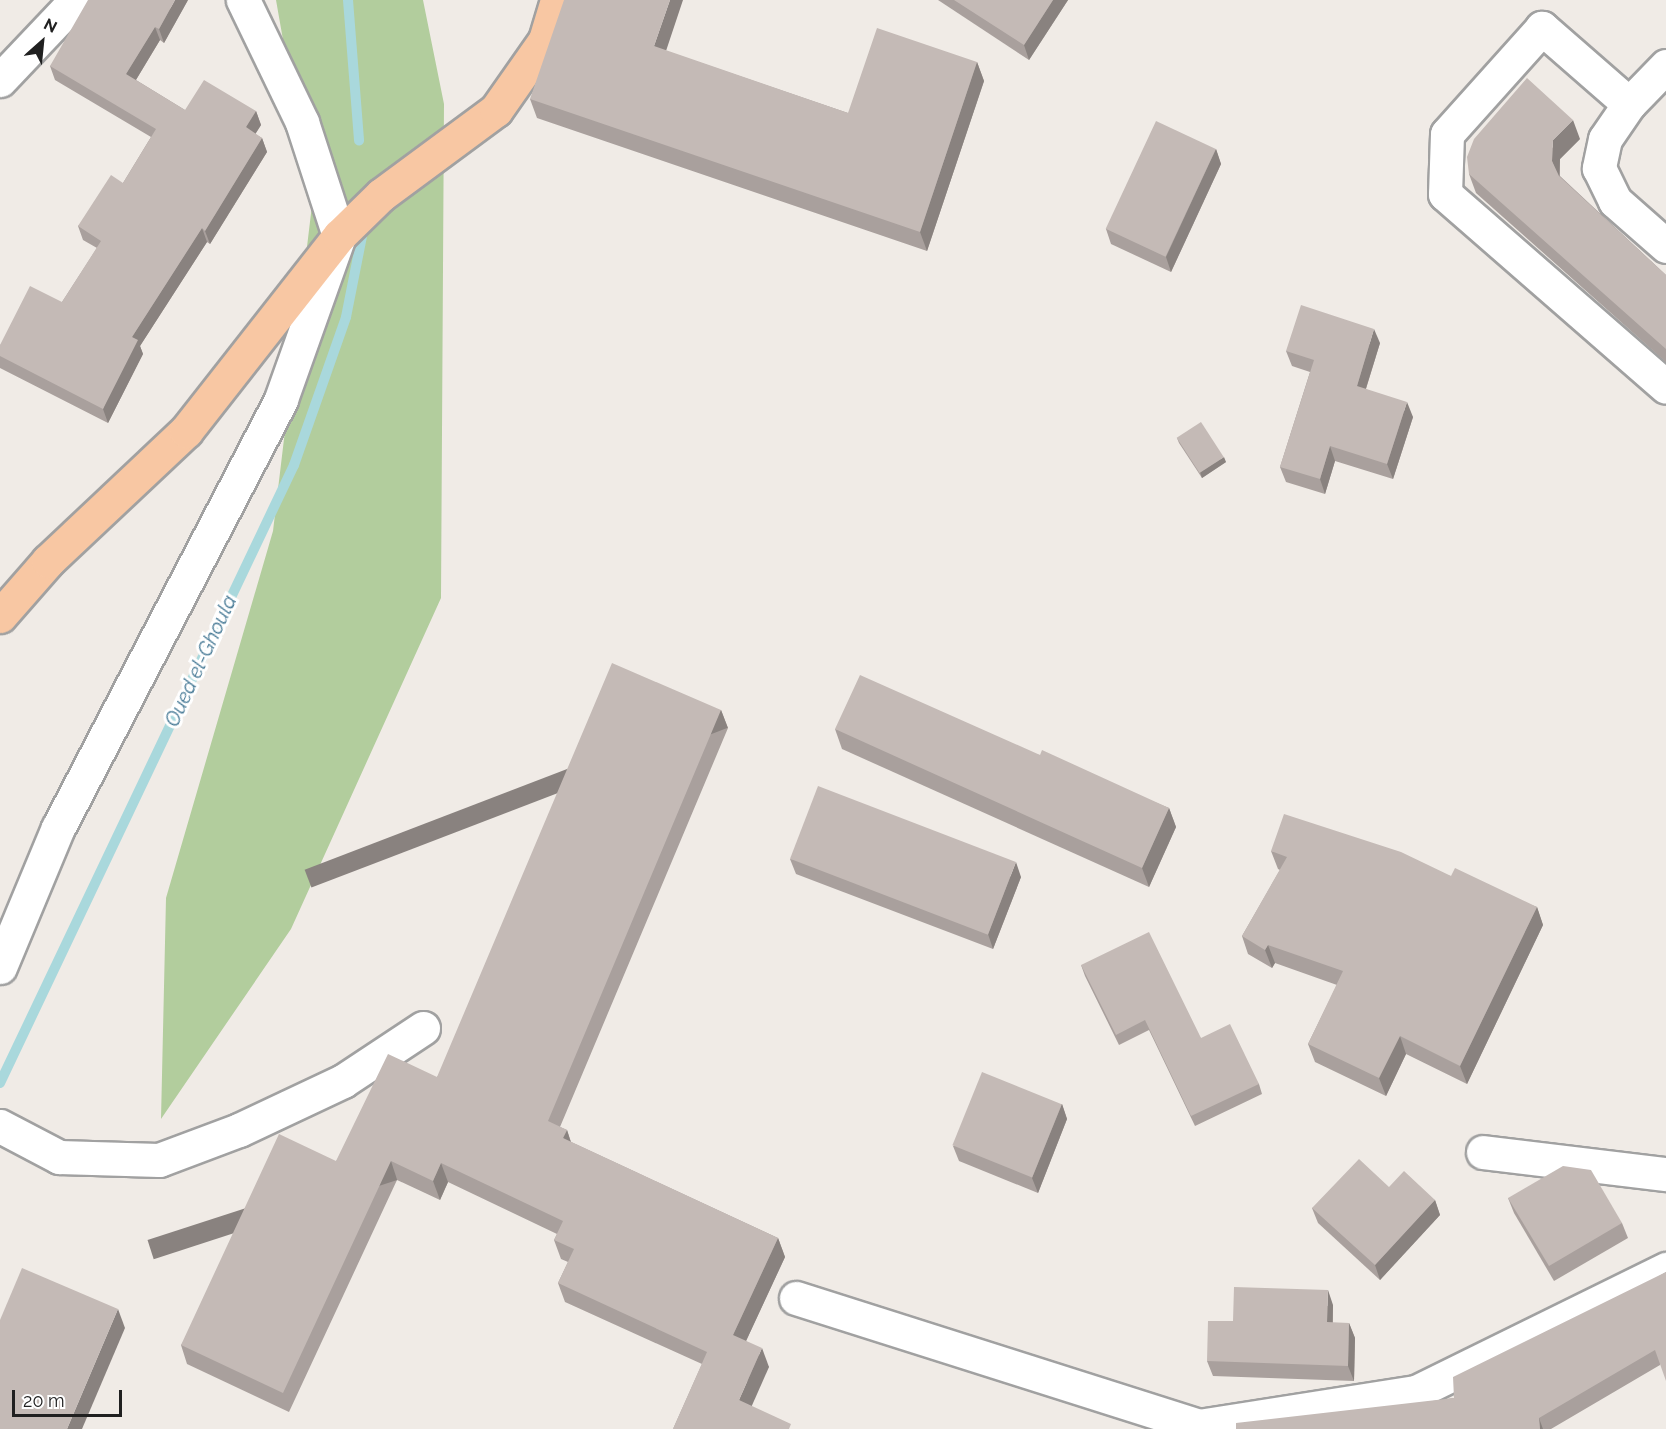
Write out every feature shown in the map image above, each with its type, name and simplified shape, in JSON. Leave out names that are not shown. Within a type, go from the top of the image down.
[{"type":"main road","points":[[0,616],[48,561],[186,431],[339,236],[381,195],[496,110],[545,40],[557,0]]},
{"type":"street","points":[[0,80],[76,0]]},
{"type":"street","points":[[0,967],[58,828],[281,399],[339,236],[303,122],[243,0]]},
{"type":"street","points":[[1629,104],[1542,28],[1447,134],[1445,194],[1666,387]]},
{"type":"street","points":[[1666,66],[1629,104],[1605,139],[1599,168],[1616,201],[1666,246]]},
{"type":"street","points":[[0,1126],[59,1157],[159,1160],[239,1130],[343,1081],[423,1028]]},
{"type":"street","points":[[1483,1152],[1666,1173]]},
{"type":"street","points":[[796,1298],[1198,1427],[1416,1392],[1666,1269]]},
{"type":"green space","points":[[276,0],[423,0],[444,104],[441,598],[291,929],[161,1119],[166,898],[273,531],[312,205]]},
{"type":"building","points":[[88,0],[175,0],[159,29],[155,27],[126,74],[185,110],[204,80],[256,111],[246,127],[262,138],[205,231],[202,228],[132,337],[138,340],[103,409],[0,356],[0,345],[30,286],[62,302],[101,241],[78,226],[111,175],[123,183],[156,129],[50,66]]},
{"type":"building","points":[[564,0],[670,0],[654,46],[848,113],[877,28],[977,62],[920,232],[530,99]]},
{"type":"building","points":[[954,0],[1053,0],[1024,45]]},
{"type":"building","points":[[1527,78],[1573,120],[1553,140],[1552,161],[1559,176],[1666,275],[1666,349],[1469,174],[1467,157],[1474,139]]},
{"type":"building","points":[[1156,121],[1216,149],[1166,257],[1106,229]]},
{"type":"building","points":[[1301,305],[1374,329],[1357,386],[1407,402],[1387,464],[1330,446],[1320,479],[1280,467],[1314,360],[1286,351]]},
{"type":"building","points":[[1201,422],[1224,457],[1200,473],[1177,438]]},
{"type":"building","points":[[612,663],[721,710],[548,1121],[567,1130],[563,1138],[778,1238],[733,1335],[762,1348],[739,1400],[791,1424],[789,1429],[673,1429],[707,1352],[558,1283],[574,1249],[554,1240],[563,1221],[441,1163],[433,1181],[391,1161],[283,1393],[181,1345],[279,1134],[336,1161],[388,1054],[437,1077]]},
{"type":"building","points":[[860,675],[1040,755],[1042,750],[1169,808],[1142,868],[835,729]]},
{"type":"building","points":[[818,786],[1016,862],[988,935],[790,859]]},
{"type":"building","points":[[1284,814],[1401,852],[1451,876],[1455,868],[1537,907],[1460,1066],[1400,1036],[1379,1078],[1308,1044],[1343,971],[1268,945],[1265,950],[1242,936],[1287,857],[1271,851]]},
{"type":"building","points":[[1149,932],[1201,1038],[1230,1024],[1259,1084],[1191,1116],[1145,1020],[1116,1035],[1081,965]]},
{"type":"building","points":[[982,1072],[1062,1104],[1032,1177],[952,1145]]},
{"type":"building","points":[[1359,1159],[1389,1187],[1404,1171],[1435,1200],[1375,1265],[1312,1208]]},
{"type":"building","points":[[1563,1166],[1591,1170],[1622,1223],[1549,1266],[1508,1198]]},
{"type":"building","points":[[22,1268],[118,1309],[67,1429],[0,1429],[0,1320]]},
{"type":"building","points":[[1666,1272],[1666,1381],[1655,1350],[1539,1418],[1540,1429],[1236,1429],[1236,1423],[1454,1398],[1453,1377]]},
{"type":"building","points":[[1234,1287],[1328,1290],[1327,1322],[1349,1323],[1348,1366],[1207,1361],[1208,1321],[1233,1321]]},
{"type":"waterway","name":"Oued el-Ghoula","points":[[348,0],[359,141]]},
{"type":"waterway","name":"Oued el-Ghoula","points":[[0,1083],[294,465],[346,317],[364,226]]}]
